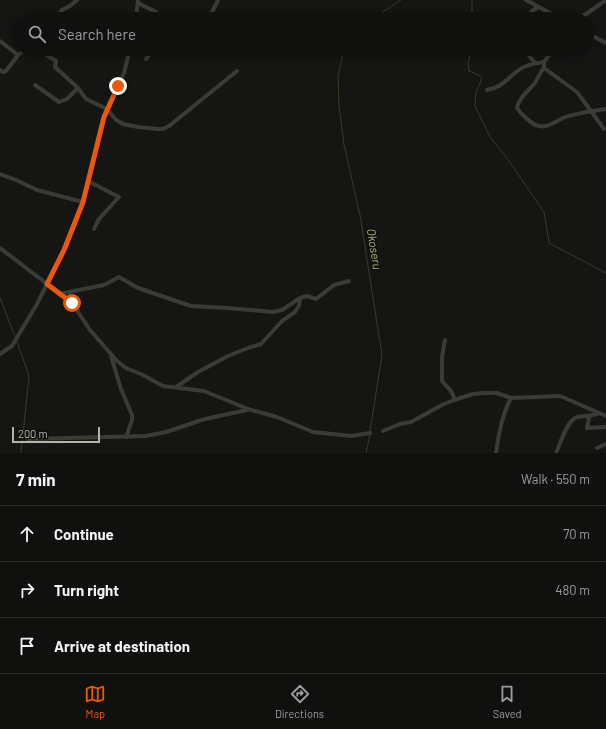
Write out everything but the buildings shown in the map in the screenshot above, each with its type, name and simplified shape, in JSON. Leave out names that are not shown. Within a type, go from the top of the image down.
[{"type":"street","points":[[60,12],[77,0]]},
{"type":"street","points":[[212,12],[218,0]]},
{"type":"street","points":[[526,0],[548,12]]},
{"type":"street","points":[[588,12],[602,1]]},
{"type":"street","points":[[137,12],[138,2],[156,12]]},
{"type":"street","points":[[531,12],[538,7]]},
{"type":"street","points":[[594,37],[606,43]]},
{"type":"street","points":[[0,41],[12,50]]},
{"type":"street","points":[[0,70],[3,72],[6,71],[17,56]]},
{"type":"street","points":[[48,56],[56,61],[55,67],[63,72],[86,99],[108,109],[116,120],[138,128],[163,129],[237,71]]},
{"type":"street","points":[[0,354],[12,346],[37,304],[64,250],[83,202],[100,129],[124,73],[128,56]]},
{"type":"street","points":[[529,56],[535,63]]},
{"type":"street","points":[[549,56],[544,62],[544,68],[540,72],[535,83],[522,97],[518,105],[517,108],[522,115],[537,126],[540,126],[550,125],[564,118],[590,111],[606,109]]},
{"type":"street","points":[[487,90],[493,89],[508,80],[522,68],[535,63],[544,62]]},
{"type":"street","points":[[544,68],[577,92],[604,129]]},
{"type":"street","points":[[35,85],[59,102],[66,99],[78,88]]},
{"type":"street","points":[[0,174],[37,190],[83,202]]},
{"type":"street","points":[[88,181],[119,197],[99,219],[94,229]]},
{"type":"street","points":[[0,248],[72,303],[90,330],[120,365],[163,386],[204,391],[248,410],[277,417],[313,432],[351,436],[370,433]]},
{"type":"street","points":[[59,294],[104,285],[119,278],[138,288],[191,306],[273,312],[282,310],[300,298],[307,296],[316,299],[334,286],[349,281]]},
{"type":"street","points":[[175,387],[198,372],[228,356],[260,344],[282,321],[295,312],[299,306],[300,298]]},
{"type":"street","points":[[445,340],[442,357],[442,381],[451,391],[455,400]]},
{"type":"street","points":[[111,354],[121,389],[132,415],[132,420],[126,437]]},
{"type":"street","points":[[383,431],[400,424],[411,422],[455,400],[473,394],[497,393],[511,398],[560,396],[606,416]]},
{"type":"street","points":[[496,453],[500,427],[511,398]]},
{"type":"street","points":[[28,439],[146,436],[166,432],[205,419],[248,410]]},
{"type":"street","points":[[556,453],[571,422],[578,417],[588,417],[599,413]]},
{"type":"street","points":[[588,417],[587,428],[606,427]]},
{"type":"street","points":[[597,448],[606,444]]},
{"type":"waterway","name":"Okoseru","points":[[383,12],[401,0]]},
{"type":"waterway","points":[[472,0],[472,12]]},
{"type":"waterway","name":"Okoseru","points":[[342,56],[338,76],[339,106],[344,145],[360,215],[382,355],[370,431]]},
{"type":"waterway","points":[[470,56],[468,64],[469,71],[479,75],[482,79],[476,92],[475,106],[490,137],[509,161],[544,212],[549,243],[606,273]]},
{"type":"waterway","points":[[0,298],[15,337]]},
{"type":"waterway","points":[[17,342],[29,376],[21,453]]},
{"type":"waterway","name":"Okoseru","points":[[366,453],[370,434]]},
{"type":"route","points":[[72,303],[47,284],[64,250],[83,202],[100,129],[118,86]]}]
